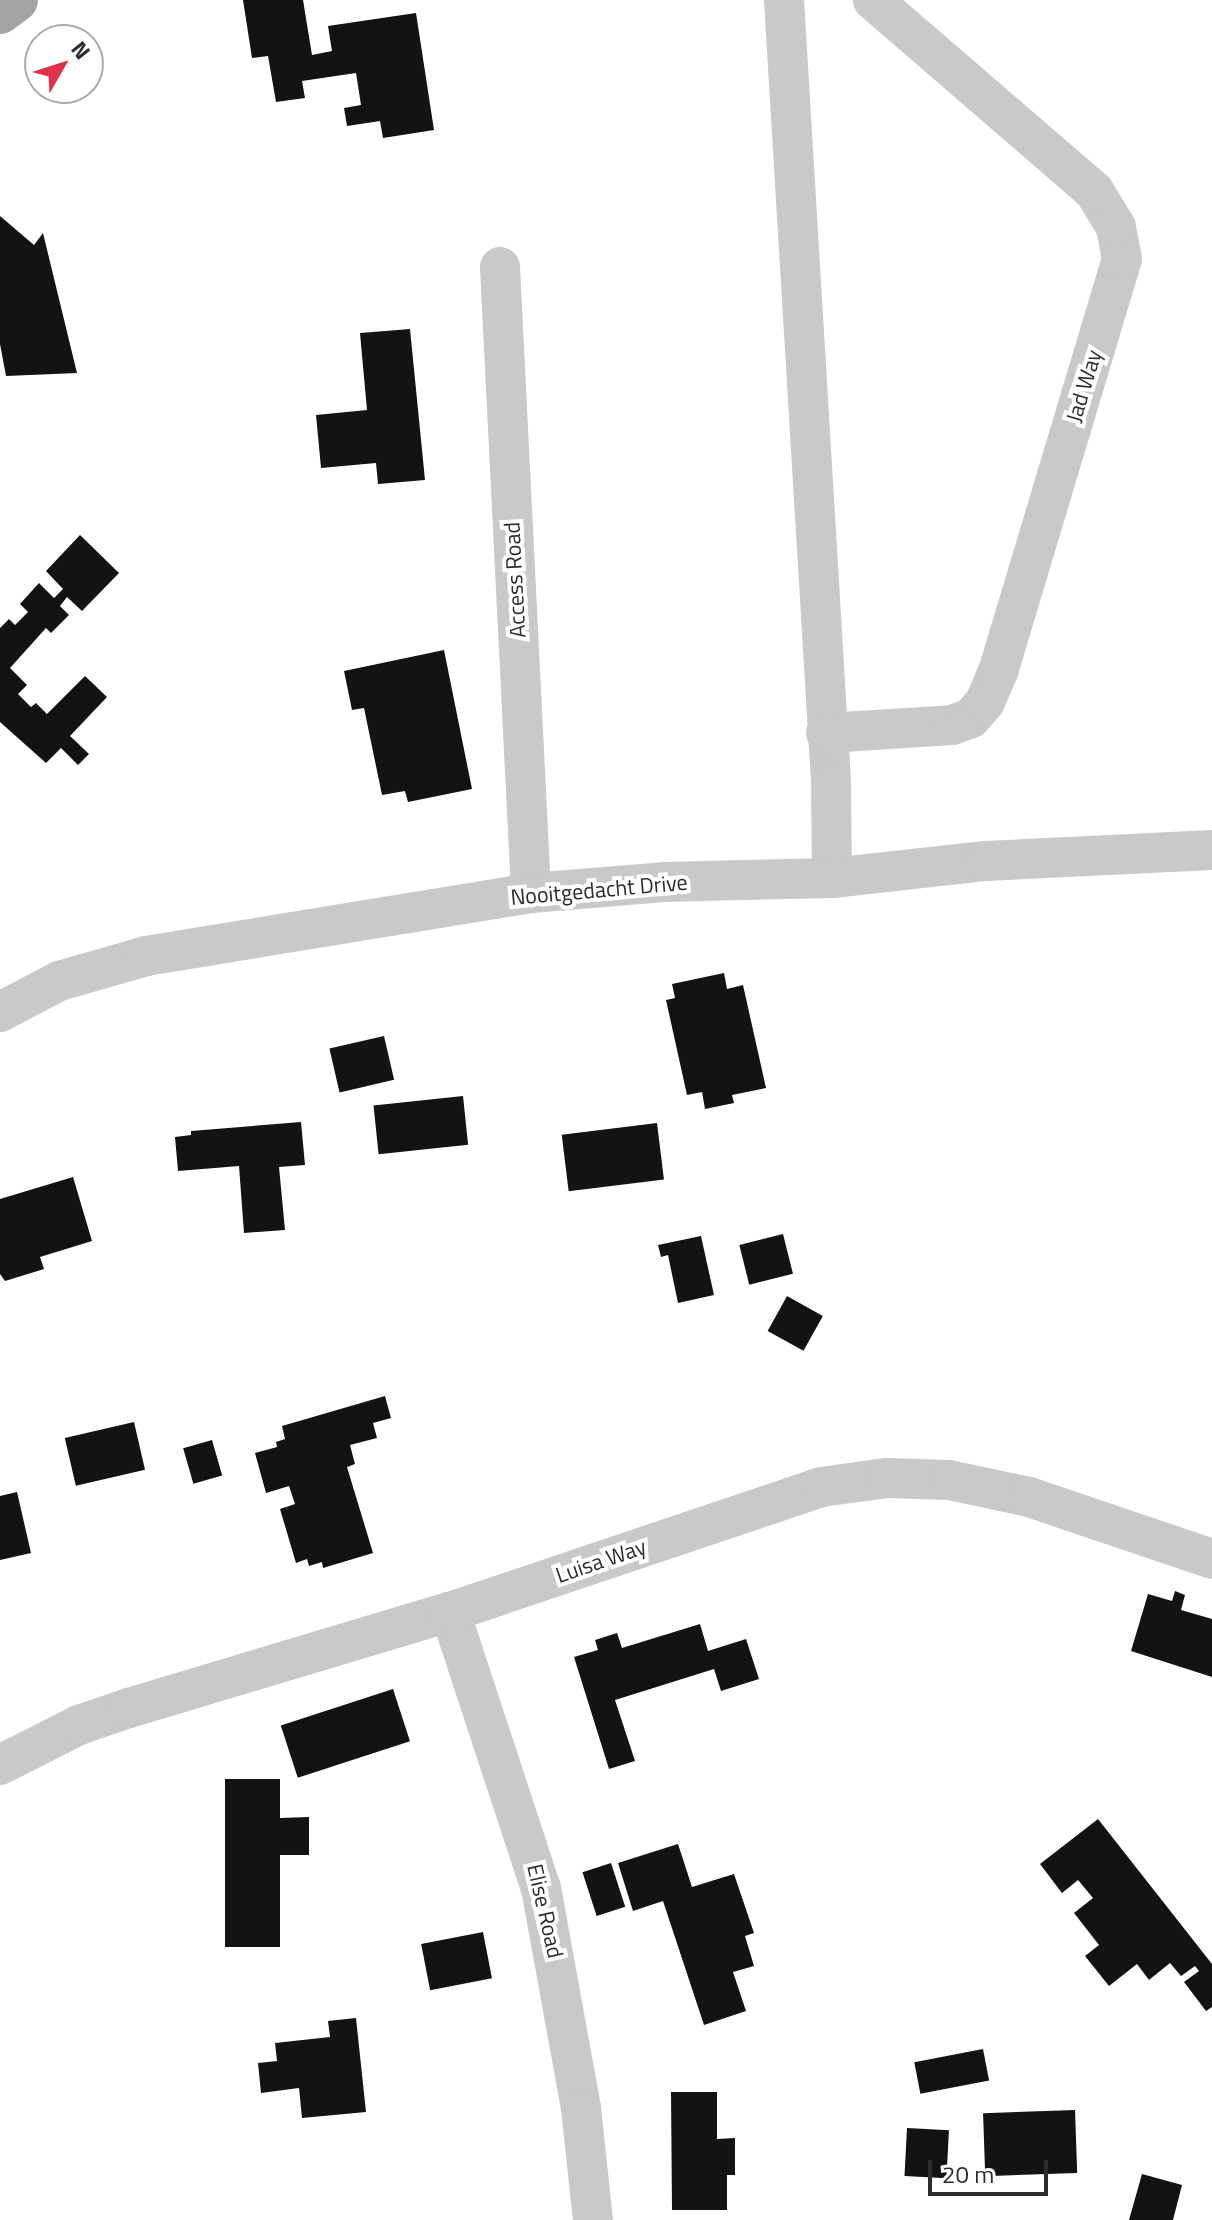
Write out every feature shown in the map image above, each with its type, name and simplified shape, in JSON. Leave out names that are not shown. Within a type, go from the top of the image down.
[{"type":"main road","points":[[0,12],[16,0]]},
{"type":"street","points":[[784,0],[831,783],[832,878]]},
{"type":"street","name":"Jad Way","points":[[826,733],[952,725],[971,718],[985,702],[998,672],[1122,259],[1116,227],[1094,191],[873,0]]},
{"type":"street","name":"Access Road","points":[[500,267],[531,893]]},
{"type":"street","name":"Nooitgedacht Drive","points":[[0,1012],[59,981],[146,956],[531,893],[664,882],[832,878],[986,861],[1212,850]]},
{"type":"street","name":"Luisa Way","points":[[0,1765],[79,1725],[129,1708],[450,1612],[821,1487],[887,1478],[949,1480],[1029,1497],[1212,1559]]},
{"type":"street","name":"Elise Road","points":[[450,1612],[541,1888],[581,2108],[593,2220]]},
{"type":"building","points":[[243,0],[303,0],[312,55],[332,51],[328,26],[416,13],[434,130],[383,138],[380,121],[347,126],[344,108],[361,105],[356,73],[302,81],[305,98],[276,102],[268,56],[252,58]]},
{"type":"building","points":[[0,216],[34,245],[43,233],[77,373],[6,376],[0,344]]},
{"type":"building","points":[[410,329],[425,480],[378,484],[376,463],[321,468],[316,415],[367,410],[360,333]]},
{"type":"building","points":[[80,535],[119,573],[82,611],[67,597],[60,606],[69,615],[51,633],[46,628],[10,668],[27,685],[18,694],[31,707],[36,703],[47,714],[85,676],[107,697],[70,736],[89,754],[78,765],[61,748],[46,763],[0,722],[0,628],[9,619],[15,625],[28,612],[20,604],[39,583],[54,598],[63,589],[46,571]]},
{"type":"building","points":[[444,650],[472,789],[408,802],[405,791],[382,795],[364,708],[352,710],[344,671]]},
{"type":"building","points":[[724,973],[727,989],[743,985],[766,1088],[732,1095],[734,1103],[705,1109],[702,1092],[687,1095],[666,1000],[675,998],[672,984]]},
{"type":"building","points":[[384,1036],[394,1080],[340,1092],[329,1049]]},
{"type":"building","points":[[463,1096],[468,1145],[379,1154],[373,1105]]},
{"type":"building","points":[[301,1122],[305,1165],[279,1167],[285,1230],[244,1233],[239,1166],[178,1171],[175,1137],[191,1135],[191,1131]]},
{"type":"building","points":[[657,1123],[664,1180],[569,1191],[562,1135]]},
{"type":"building","points":[[73,1177],[92,1241],[40,1257],[44,1269],[5,1281],[0,1274],[0,1199]]},
{"type":"building","points":[[783,1234],[793,1274],[749,1285],[739,1245]]},
{"type":"building","points":[[701,1236],[714,1295],[678,1303],[668,1255],[661,1257],[658,1245]]},
{"type":"building","points":[[787,1296],[823,1316],[803,1351],[768,1331]]},
{"type":"building","points":[[385,1396],[391,1418],[373,1423],[377,1438],[350,1445],[355,1464],[347,1467],[373,1553],[323,1568],[322,1562],[309,1566],[307,1559],[296,1563],[280,1509],[295,1504],[289,1486],[266,1493],[255,1453],[277,1447],[276,1442],[285,1439],[282,1426]]},
{"type":"building","points":[[134,1422],[145,1470],[76,1486],[65,1438]]},
{"type":"building","points":[[212,1440],[222,1476],[193,1484],[183,1448]]},
{"type":"building","points":[[17,1492],[31,1553],[0,1560],[0,1496]]},
{"type":"building","points":[[1175,1591],[1185,1595],[1181,1610],[1212,1619],[1212,1677],[1131,1651],[1148,1594],[1172,1601]]},
{"type":"building","points":[[700,1624],[708,1651],[746,1639],[759,1679],[721,1691],[714,1669],[615,1700],[635,1761],[609,1769],[574,1657],[598,1650],[595,1640],[617,1633],[622,1648]]},
{"type":"building","points":[[393,1689],[410,1741],[298,1778],[281,1725]]},
{"type":"building","points":[[225,1779],[280,1779],[280,1818],[309,1817],[309,1855],[280,1855],[280,1947],[225,1947]]},
{"type":"building","points":[[1098,1819],[1212,1964],[1212,2007],[1206,2011],[1184,1982],[1199,1971],[1195,1966],[1181,1976],[1170,1963],[1149,1980],[1137,1964],[1109,1986],[1085,1956],[1099,1945],[1074,1913],[1093,1898],[1078,1880],[1062,1893],[1040,1864]]},
{"type":"building","points":[[678,1844],[692,1887],[734,1874],[754,1933],[745,1936],[754,1966],[733,1972],[746,2011],[704,2025],[663,1901],[633,1911],[618,1863]]},
{"type":"building","points":[[611,1863],[625,1907],[597,1916],[582,1872]]},
{"type":"building","points":[[483,1932],[492,1978],[430,1990],[421,1944]]},
{"type":"building","points":[[356,2018],[366,2112],[302,2118],[299,2088],[261,2093],[258,2063],[277,2061],[275,2043],[330,2037],[328,2021]]},
{"type":"building","points":[[983,2049],[989,2080],[920,2094],[914,2062]]},
{"type":"building","points":[[671,2092],[717,2092],[717,2139],[735,2138],[735,2175],[727,2175],[727,2210],[672,2210]]},
{"type":"building","points":[[1075,2110],[1077,2173],[985,2176],[983,2113]]},
{"type":"building","points":[[907,2128],[949,2130],[946,2178],[904,2176]]},
{"type":"building","points":[[1142,2174],[1182,2185],[1173,2220],[1129,2220]]}]
